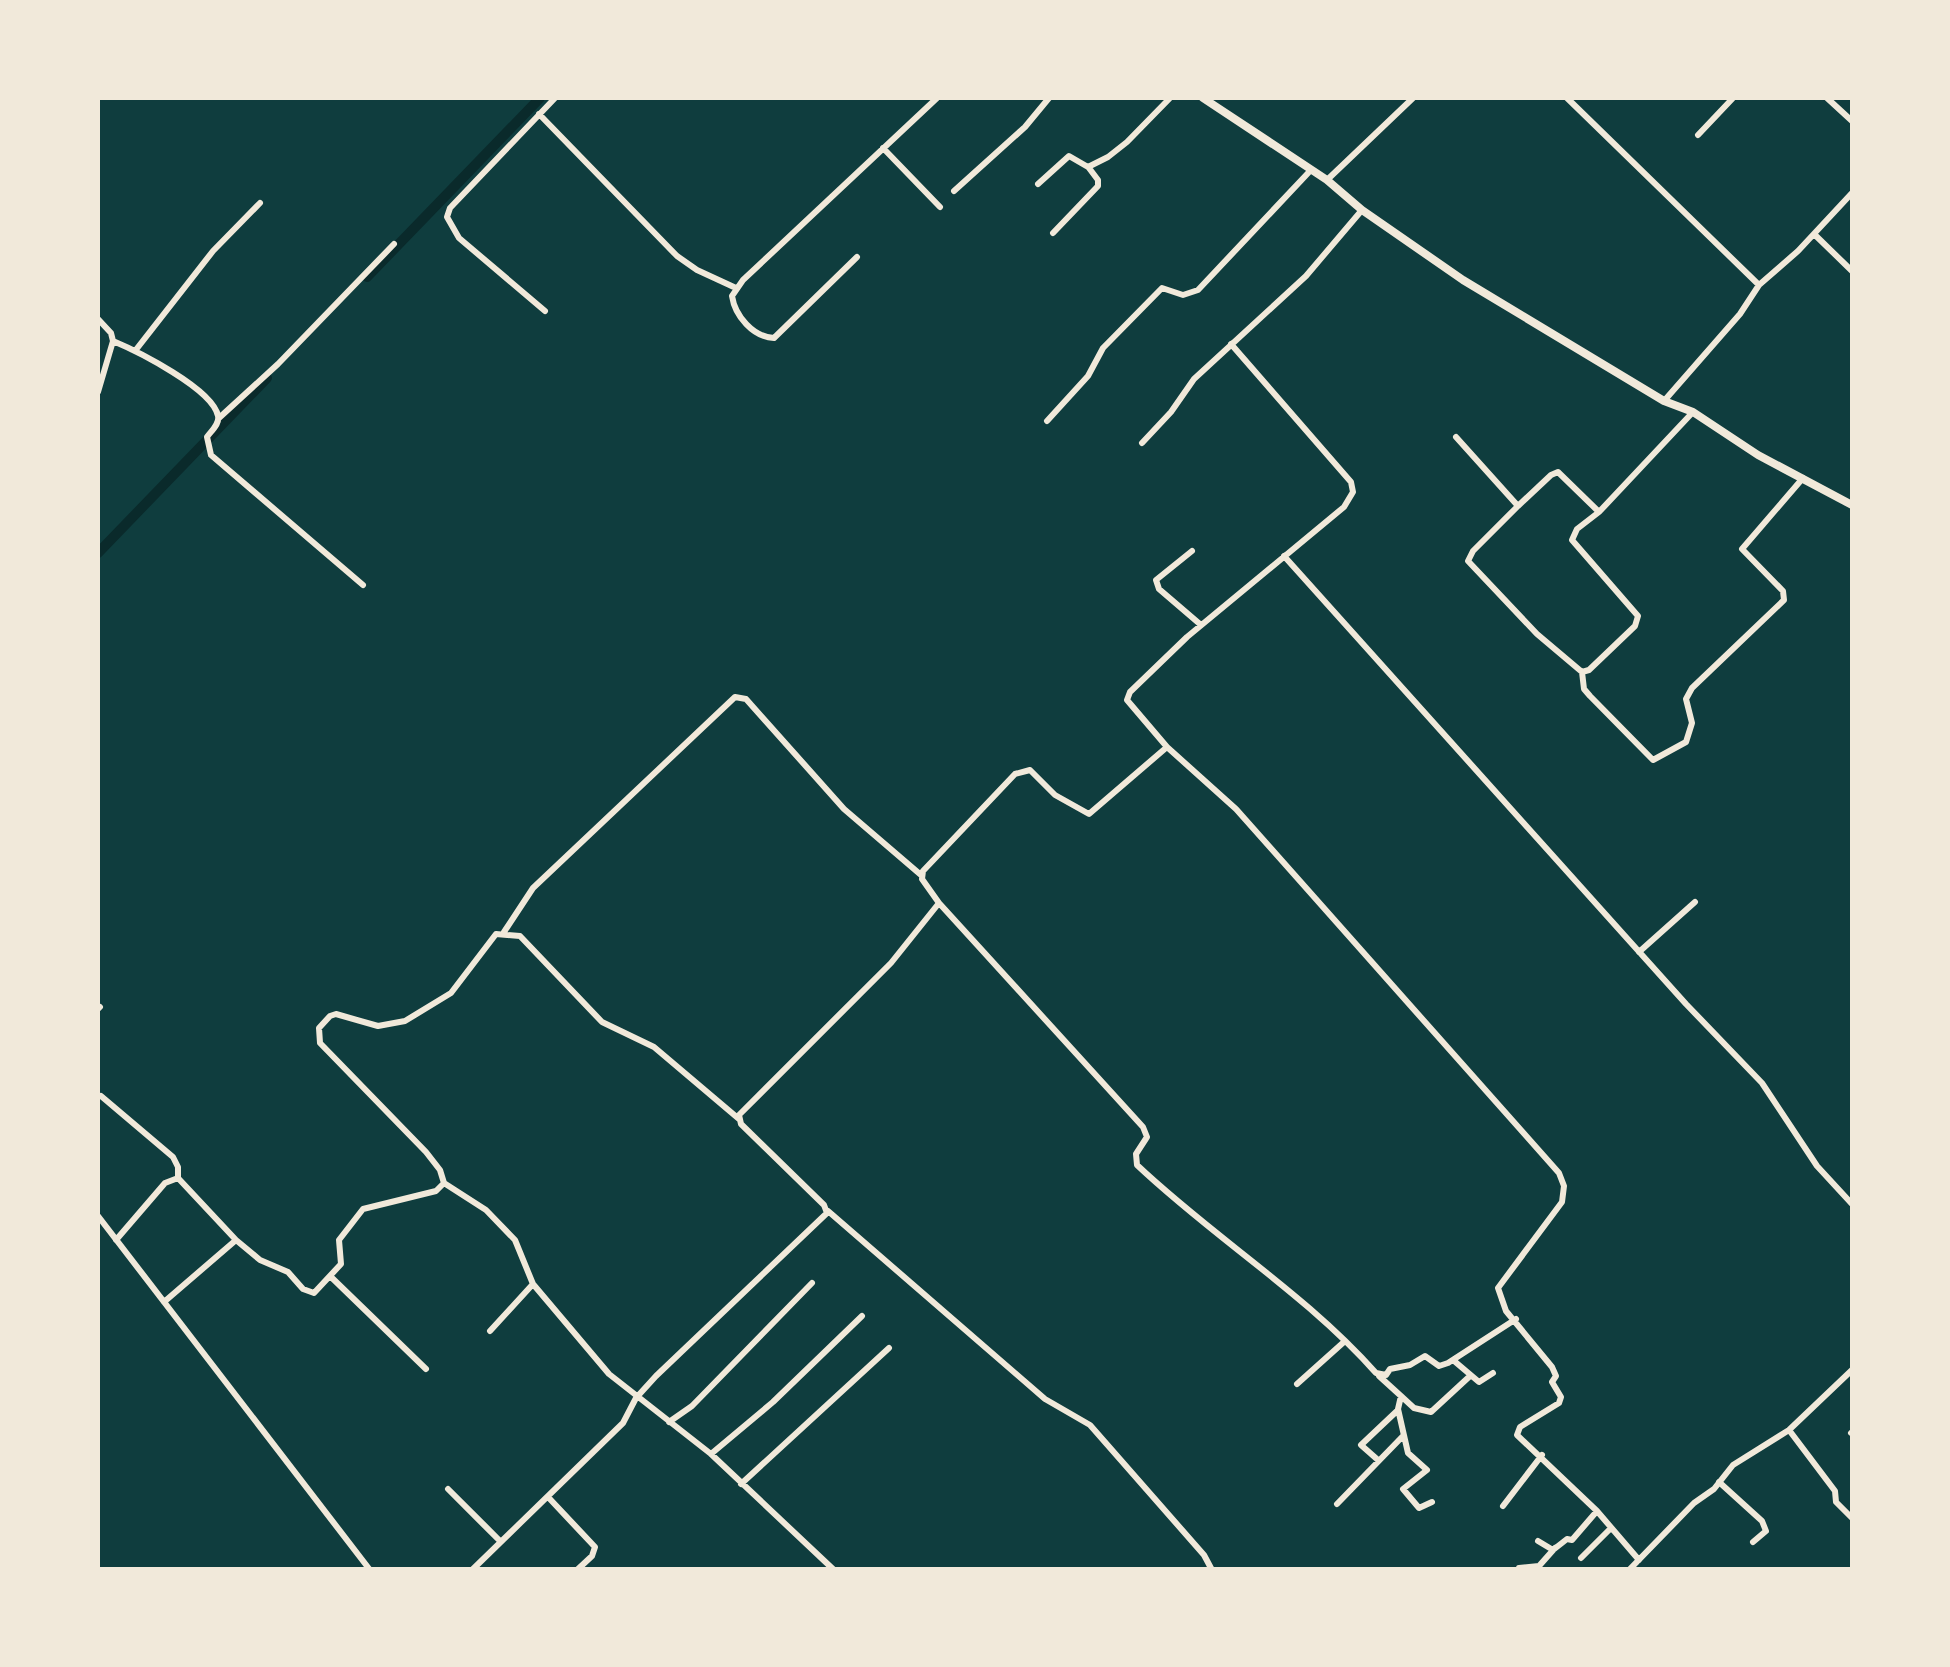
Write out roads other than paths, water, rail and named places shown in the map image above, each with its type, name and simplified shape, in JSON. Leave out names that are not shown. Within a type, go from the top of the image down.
[{"type":"street","points":[[544,311],[459,238],[447,217],[450,208],[554,98]]},
{"type":"street","points":[[857,257],[774,338],[761,336],[736,312],[732,296],[736,288],[937,98]]},
{"type":"street","points":[[954,191],[1050,98]]},
{"type":"street","points":[[1088,168],[1127,142],[1170,98]]},
{"type":"street","points":[[1203,98],[1327,180],[1362,210],[1463,280],[1664,401],[1693,412],[1758,455],[1852,505]]},
{"type":"street","points":[[1327,180],[1413,98]]},
{"type":"street","points":[[1566,98],[1758,285]]},
{"type":"street","points":[[1698,135],[1733,98]]},
{"type":"street","points":[[1827,98],[1852,121]]},
{"type":"street","points":[[539,114],[678,256],[697,270],[736,288]]},
{"type":"street","points":[[883,148],[940,207]]},
{"type":"street","points":[[1038,184],[1069,156],[1098,180],[1098,186],[1053,232]]},
{"type":"street","points":[[1047,421],[1088,376],[1102,348],[1162,288],[1183,295],[1198,290],[1310,171]]},
{"type":"street","points":[[1664,401],[1740,314],[1758,285],[1852,193]]},
{"type":"street","points":[[135,351],[213,251],[260,204]]},
{"type":"street","points":[[1142,443],[1171,412],[1194,378],[1306,276],[1362,210]]},
{"type":"street","points":[[1814,234],[1852,270]]},
{"type":"street","points":[[363,586],[216,460],[207,441],[218,418],[278,364],[394,244]]},
{"type":"street","points":[[98,318],[113,341],[98,392]]},
{"type":"street","points":[[113,341],[195,387],[218,418]]},
{"type":"street","points":[[1231,344],[1351,482],[1354,492],[1350,501],[1201,626],[1128,696],[1129,704],[1167,747],[1236,809],[1559,1173],[1564,1186],[1562,1202],[1498,1288],[1506,1310],[1552,1367],[1556,1376],[1552,1382],[1562,1397],[1558,1404],[1518,1430],[1520,1440],[1542,1456],[1640,1560]]},
{"type":"street","points":[[1582,672],[1589,670],[1638,621],[1634,610],[1572,540],[1577,530],[1600,512],[1693,412]]},
{"type":"street","points":[[1456,437],[1518,506]]},
{"type":"street","points":[[1600,512],[1558,472],[1518,506],[1473,551],[1468,561],[1537,634],[1582,672],[1584,688],[1590,696],[1653,760],[1686,742],[1692,723],[1687,694],[1784,600],[1784,591],[1742,549],[1804,477]]},
{"type":"street","points":[[1192,551],[1158,576],[1157,585],[1201,626]]},
{"type":"street","points":[[1284,556],[1762,1084],[1817,1166],[1852,1204]]},
{"type":"street","points":[[834,1570],[711,1454],[636,1398],[598,1363],[533,1284],[514,1240],[486,1210],[444,1183],[440,1170],[426,1152],[320,1043],[319,1028],[330,1016],[336,1014],[378,1026],[405,1022],[451,993],[489,939],[504,932],[533,888],[735,697],[746,699],[835,799],[922,875],[940,903],[1143,1127],[1147,1137],[1136,1154],[1137,1165],[1345,1341],[1414,1408],[1430,1412],[1470,1376]]},
{"type":"street","points":[[922,875],[1016,774],[1030,770],[1056,795],[1089,814],[1167,747]]},
{"type":"street","points":[[1640,952],[1695,902]]},
{"type":"street","points":[[738,1119],[891,963],[940,903]]},
{"type":"street","points":[[504,932],[520,936],[602,1022],[654,1048],[738,1119],[828,1211],[1036,1392],[1090,1425],[1198,1548],[1212,1570]]},
{"type":"street","points":[[101,1096],[173,1157],[178,1178],[236,1240],[260,1260],[288,1272],[308,1292],[314,1293],[342,1261],[339,1240],[364,1209],[436,1191],[444,1183]]},
{"type":"street","points":[[116,1240],[165,1183],[178,1178]]},
{"type":"street","points":[[472,1570],[623,1423],[636,1398],[828,1211]]},
{"type":"street","points":[[98,1216],[370,1570]]},
{"type":"street","points":[[164,1302],[236,1240]]},
{"type":"street","points":[[330,1276],[426,1369]]},
{"type":"street","points":[[669,1422],[692,1406],[812,1283]]},
{"type":"street","points":[[490,1330],[533,1284]]},
{"type":"street","points":[[711,1454],[773,1402],[862,1316]]},
{"type":"street","points":[[1379,1375],[1426,1356],[1439,1366],[1454,1360],[1516,1320]]},
{"type":"street","points":[[1297,1384],[1345,1341]]},
{"type":"street","points":[[742,1484],[889,1348]]},
{"type":"street","points":[[1454,1360],[1478,1382],[1493,1374]]},
{"type":"street","points":[[1629,1570],[1733,1465],[1790,1430],[1852,1370]]},
{"type":"street","points":[[1401,1396],[1398,1409],[1408,1453],[1426,1470],[1403,1490],[1419,1508],[1432,1502]]},
{"type":"street","points":[[1378,1460],[1361,1445],[1398,1409]]},
{"type":"street","points":[[1790,1430],[1835,1492],[1836,1502],[1852,1518]]},
{"type":"street","points":[[1337,1504],[1403,1436]]},
{"type":"street","points":[[1502,1506],[1542,1456]]},
{"type":"street","points":[[1719,1482],[1762,1521],[1766,1531],[1753,1542]]},
{"type":"street","points":[[448,1490],[500,1542]]},
{"type":"street","points":[[548,1497],[595,1547],[592,1556],[577,1570]]},
{"type":"street","points":[[1519,1568],[1539,1566],[1556,1548],[1572,1540],[1597,1511]]},
{"type":"street","points":[[1582,1558],[1611,1528]]},
{"type":"street","points":[[1538,1541],[1556,1548]]},
{"type":"waterway","points":[[367,277],[540,98]]},
{"type":"waterway","points":[[98,553],[267,378]]}]
